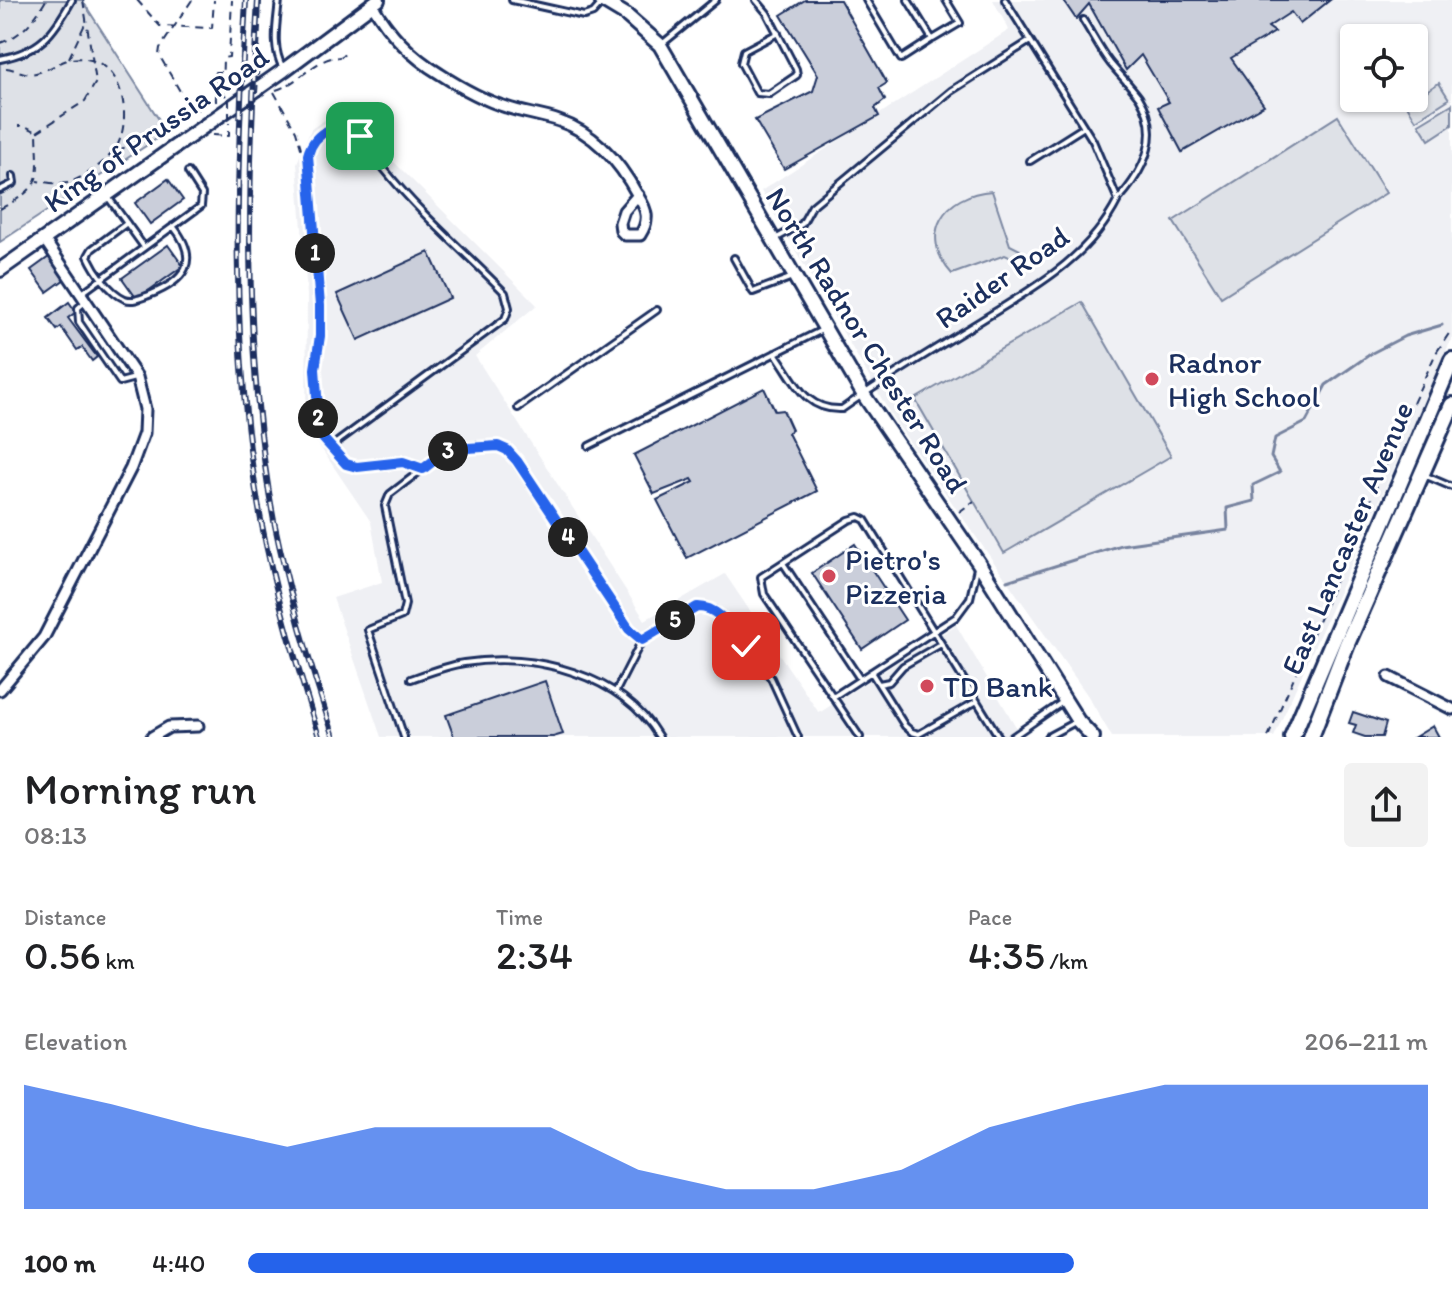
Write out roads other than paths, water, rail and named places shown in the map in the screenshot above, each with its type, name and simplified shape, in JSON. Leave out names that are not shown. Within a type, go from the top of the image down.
[{"type":"highway","name":"East Lancaster Avenue","points":[[1292,737],[1452,360]]},
{"type":"highway","name":"East Lancaster Avenue","points":[[1311,737],[1347,644],[1452,405]]},
{"type":"main road","name":"North Radnor Chester Road","points":[[602,1],[626,15],[660,45],[863,394],[978,562],[1078,721],[1093,737]]},
{"type":"main road","name":"King of Prussia Road","points":[[0,267],[284,70],[375,2]]},
{"type":"main road","name":"North Radnor Chester Road","points":[[1078,721],[1080,737]]},
{"type":"street","points":[[375,2],[386,28],[407,51],[438,73],[496,104],[561,122],[582,132],[616,161],[638,195]]},
{"type":"street","points":[[0,690],[44,637],[139,450],[144,433],[145,409],[137,377],[44,239]]},
{"type":"street","points":[[1389,677],[1452,709]]},
{"type":"street","points":[[152,737],[169,727],[198,726]]},
{"type":"lane","points":[[0,59],[42,44],[56,29],[72,0]]},
{"type":"lane","points":[[279,0],[277,56],[284,70]]},
{"type":"lane","points":[[512,0],[584,16],[593,13],[602,1]]},
{"type":"lane","points":[[660,45],[716,0]]},
{"type":"lane","points":[[756,0],[778,33],[797,75],[769,94],[757,93],[741,63],[744,51],[778,33]]},
{"type":"lane","points":[[866,0],[901,59],[960,23],[946,0]]},
{"type":"lane","points":[[908,0],[932,39]]},
{"type":"lane","points":[[1005,0],[1093,141],[1118,200]]},
{"type":"lane","name":"Raider Road","points":[[775,353],[811,403],[827,410],[842,409],[1053,277],[1086,249],[1142,170],[1149,145],[1149,122],[1141,100],[1110,62],[1083,20]]},
{"type":"lane","points":[[771,240],[802,224],[812,206],[919,116],[975,74],[1030,41]]},
{"type":"lane","points":[[329,448],[505,319],[509,308],[505,293],[393,180],[351,129],[339,127],[326,131],[309,150],[320,306],[315,388],[320,435],[329,448],[346,464],[357,467],[403,462],[423,469]]},
{"type":"lane","points":[[1030,161],[1084,127]]},
{"type":"lane","points":[[137,377],[120,382],[79,322],[78,308],[102,278],[201,206],[202,194],[188,172]]},
{"type":"lane","points":[[0,190],[14,183],[13,176]]},
{"type":"lane","points":[[107,195],[144,247]]},
{"type":"lane","points":[[127,223],[92,249],[88,256],[102,278],[126,300],[136,300],[169,287],[185,271],[188,263],[183,239],[173,226]]},
{"type":"lane","points":[[734,258],[753,292],[793,277]]},
{"type":"lane","points":[[518,408],[657,310]]},
{"type":"lane","points":[[589,446],[824,329]]},
{"type":"lane","points":[[404,737],[368,630],[402,616],[405,604],[385,506],[390,494],[445,452],[498,446],[507,450],[629,629],[642,640]]},
{"type":"lane","points":[[1422,474],[1452,487]]},
{"type":"lane","points":[[860,737],[764,594],[761,577],[849,520],[859,517],[865,520],[999,737]]},
{"type":"lane","points":[[833,697],[956,617],[970,598],[978,562]]},
{"type":"lane","points":[[783,563],[860,679]]},
{"type":"lane","points":[[616,691],[642,640],[697,607],[715,610],[771,678],[798,737]]},
{"type":"lane","points":[[879,684],[889,682],[903,666],[941,644]]},
{"type":"lane","points":[[411,679],[453,665],[509,661],[560,668],[616,691],[643,714],[659,737]]},
{"type":"lane","points":[[871,672],[905,726],[919,734],[977,701]]},
{"type":"lane","points":[[1012,737],[1066,700]]},
{"type":"lane","points":[[1047,737],[1078,721]]},
{"type":"waterway","points":[[1007,581],[1121,545],[1228,530],[1227,508],[1254,501],[1253,485],[1280,472],[1271,457],[1275,438],[1306,422],[1326,385],[1372,353],[1405,336],[1442,325]]},
{"type":"railway","points":[[246,0],[238,196],[244,391],[267,548],[319,737]]},
{"type":"railway","points":[[258,0],[250,195],[252,326],[257,392],[264,457],[280,548],[334,737]]},
{"type":"place","name":"Radnor High School","points":[[1152,379]]},
{"type":"place","name":"Pietro's Pizzeria","points":[[829,576]]},
{"type":"place","name":"TD Bank","points":[[927,686]]}]
